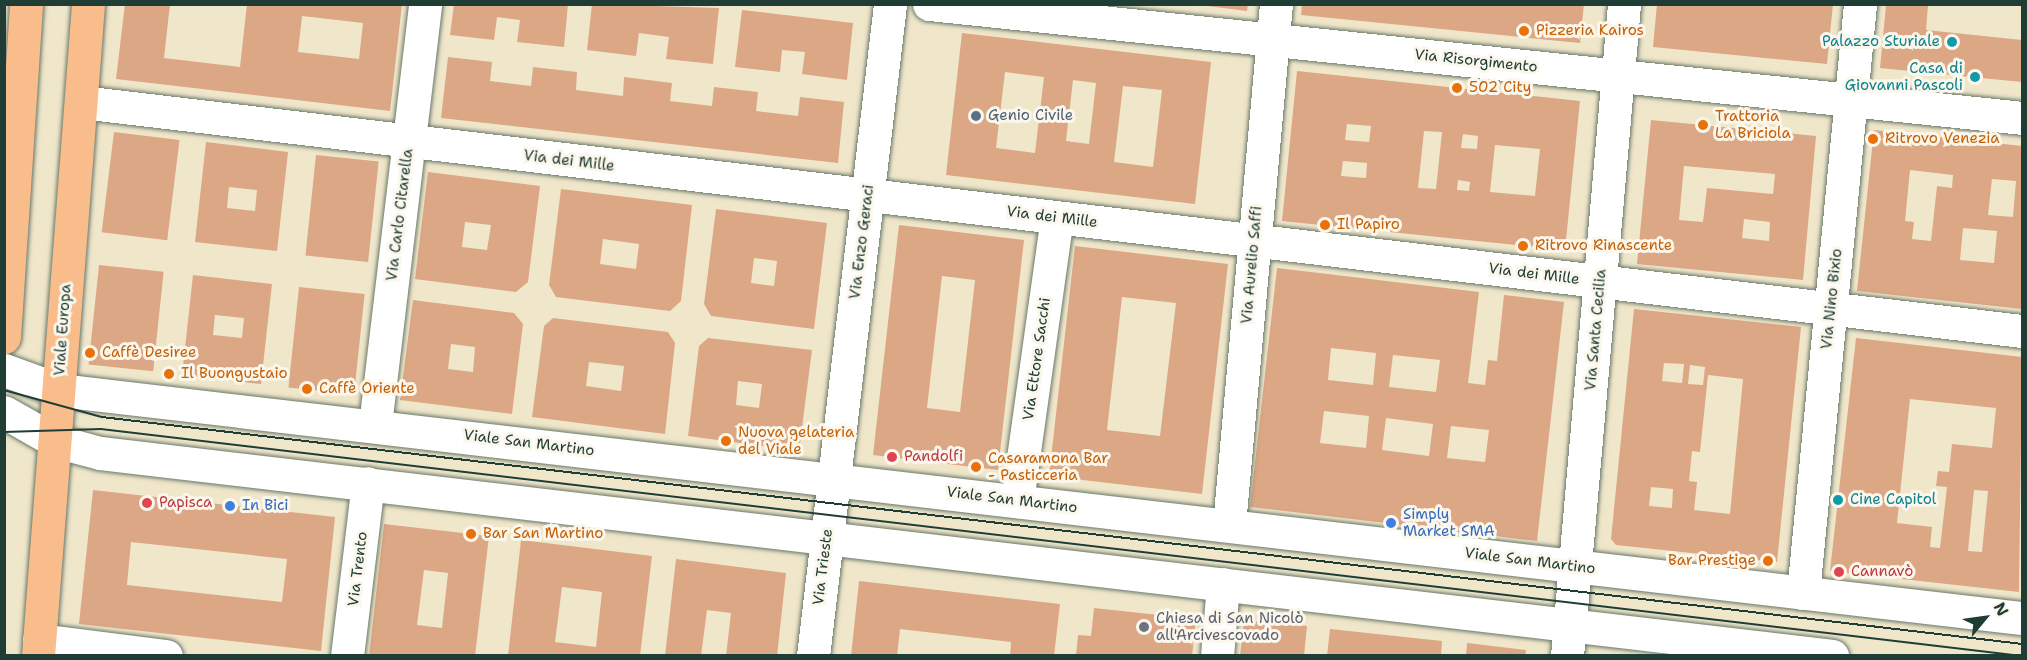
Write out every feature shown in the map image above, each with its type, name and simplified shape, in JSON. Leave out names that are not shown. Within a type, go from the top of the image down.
[{"type":"main road","points":[[4,337],[13,88],[26,4]]},
{"type":"main road","name":"Viale Europa","points":[[39,648],[88,4]]},
{"type":"street","name":"Via Carlo Citarella","points":[[375,425],[425,4]]},
{"type":"street","name":"Via Enzo Geraci","points":[[834,479],[890,4]]},
{"type":"street","name":"Via Risorgimento","points":[[929,4],[2022,118]]},
{"type":"street","name":"Via Aurelio Saffi","points":[[1228,525],[1276,4]]},
{"type":"street","name":"Via Santa Cecilia","points":[[1568,640],[1624,4]]},
{"type":"street","name":"Via Nino Bixio","points":[[1803,593],[1860,4]]},
{"type":"street","name":"Via dei Mille","points":[[81,102],[2022,331]]},
{"type":"street","name":"Via Ettore Sacchi","points":[[1017,501],[1057,218]]},
{"type":"street","name":"Viale San Martino","points":[[4,370],[59,390],[2022,618]]},
{"type":"street","points":[[4,407],[59,390]]},
{"type":"street","points":[[4,412],[55,441],[100,453],[1223,584],[1568,640],[1832,656]]},
{"type":"street","name":"Via Trieste","points":[[813,656],[834,479]]},
{"type":"street","name":"Via Trento","points":[[347,656],[368,483]]},
{"type":"street","points":[[1217,656],[1223,584]]},
{"type":"street","points":[[39,648],[166,656]]},
{"type":"building","points":[[125,4],[170,4],[164,58],[240,67],[247,4],[402,4],[390,111],[116,79]],"holes":[[[302,16],[363,23],[359,59],[298,52]]]},
{"type":"building","points":[[454,4],[568,4],[564,47],[517,42],[520,20],[497,17],[494,40],[450,35]]},
{"type":"building","points":[[592,4],[719,8],[713,64],[666,59],[669,37],[639,33],[636,56],[587,50]]},
{"type":"building","points":[[1192,4],[1248,4],[1247,11]]},
{"type":"building","points":[[1302,4],[1584,4],[1580,43],[1301,15]]},
{"type":"building","points":[[1657,4],[1833,4],[1827,64],[1653,47]]},
{"type":"building","name":"Palazzo Sturiale","points":[[1886,5],[1928,5],[1926,30],[2022,40],[2022,82],[1880,68]]},
{"type":"building","points":[[742,10],[853,23],[847,80],[802,74],[805,52],[782,50],[780,72],[735,67]]},
{"type":"building","name":"Genio Civile","points":[[962,33],[1211,62],[1195,204],[946,175]],"holes":[[[1005,72],[1044,77],[1035,153],[996,148]],[[1073,80],[1096,83],[1089,144],[1066,141]],[[1123,86],[1162,90],[1153,167],[1114,162]]]},
{"type":"building","points":[[448,57],[492,62],[490,81],[531,86],[533,67],[577,72],[576,90],[623,96],[624,77],[672,83],[670,101],[712,106],[714,87],[758,92],[756,111],[798,116],[800,97],[844,102],[838,163],[441,118]]},
{"type":"building","points":[[1297,71],[1580,101],[1565,250],[1282,221]],"holes":[[[1347,124],[1371,126],[1369,142],[1345,140]],[[1424,131],[1442,132],[1436,189],[1418,188]],[[1463,134],[1478,136],[1477,149],[1461,148]],[[1495,145],[1540,149],[1535,196],[1490,192]],[[1343,161],[1367,163],[1366,178],[1341,176]],[[1458,180],[1470,182],[1469,191],[1457,190]]]},
{"type":"building","points":[[1651,120],[1816,136],[1803,280],[1637,264]],"holes":[[[1684,166],[1775,174],[1773,194],[1707,188],[1703,222],[1679,220]],[[1744,219],[1770,222],[1769,241],[1742,238]]]},
{"type":"building","points":[[1874,130],[2022,146],[2022,309],[1857,291]],"holes":[[[1910,170],[1953,175],[1952,188],[1937,186],[1931,241],[1912,239],[1914,222],[1905,221]],[[1992,179],[2016,181],[2013,217],[1988,215]],[[1963,228],[1997,231],[1994,263],[1960,260]]]},
{"type":"building","points":[[114,132],[180,140],[167,240],[102,232]]},
{"type":"building","points":[[206,142],[288,152],[277,251],[195,242]],"holes":[[[229,187],[257,190],[255,211],[227,208]]]},
{"type":"building","points":[[316,155],[379,162],[368,262],[305,255]]},
{"type":"building","points":[[428,172],[540,186],[528,282],[516,292],[415,279]],"holes":[[[465,222],[491,225],[487,250],[462,247]]]},
{"type":"building","points":[[561,189],[692,205],[681,301],[670,311],[556,297],[549,285]],"holes":[[[603,239],[639,244],[636,269],[600,264]]]},
{"type":"building","points":[[716,209],[827,223],[814,329],[711,316],[704,304]],"holes":[[[754,258],[777,261],[774,286],[751,283]]]},
{"type":"building","points":[[899,225],[1024,240],[998,470],[873,455]],"holes":[[[942,276],[975,280],[960,412],[927,408]]]},
{"type":"building","points":[[1075,246],[1228,264],[1202,494],[1049,476]],"holes":[[[1122,297],[1176,303],[1160,436],[1107,430]]]},
{"type":"building","points":[[99,265],[164,272],[153,371],[89,364]]},
{"type":"building","points":[[1277,268],[1479,292],[1468,383],[1485,385],[1488,360],[1497,361],[1504,295],[1564,302],[1537,541],[1250,507]],"holes":[[[1331,348],[1376,353],[1373,385],[1328,380]],[[1393,355],[1440,360],[1436,392],[1389,387]],[[1324,411],[1369,416],[1366,448],[1320,443]],[[1386,418],[1433,424],[1429,456],[1382,450]],[[1451,426],[1489,430],[1485,462],[1447,458]]]},
{"type":"building","points":[[193,275],[272,284],[261,384],[182,375]],"holes":[[[215,315],[244,318],[242,338],[213,335]]]},
{"type":"building","points":[[299,287],[365,294],[354,394],[288,387]]},
{"type":"building","points":[[413,300],[514,313],[523,324],[512,414],[400,400]],"holes":[[[451,344],[475,347],[473,372],[448,369]]]},
{"type":"building","points":[[1634,309],[1801,327],[1777,562],[1616,545],[1611,539]],"holes":[[[1664,363],[1684,364],[1682,383],[1662,381]],[[1690,365],[1705,367],[1703,385],[1688,384]],[[1708,375],[1743,379],[1730,514],[1694,510],[1697,482],[1689,481],[1692,451],[1700,452]],[[1651,487],[1673,489],[1672,508],[1649,506]]]},
{"type":"building","points":[[553,318],[668,332],[675,343],[665,434],[532,417],[544,326]],"holes":[[[589,362],[624,366],[621,391],[586,386]]]},
{"type":"building","points":[[708,338],[812,350],[799,451],[688,436],[699,346]],"holes":[[[738,381],[762,384],[759,408],[736,405]]]},
{"type":"building","points":[[1856,338],[2022,357],[2019,592],[1830,571]],"holes":[[[1910,399],[1996,408],[1992,448],[1952,444],[1949,472],[1938,471],[1936,486],[1947,487],[1940,548],[1930,547],[1932,527],[1897,523]],[[1974,490],[1988,491],[1982,552],[1968,551]]]},
{"type":"building","points":[[93,490],[335,517],[321,651],[79,624]],"holes":[[[131,542],[287,559],[282,602],[127,585]]]},
{"type":"building","points":[[384,524],[489,536],[475,656],[369,656]],"holes":[[[424,570],[448,573],[442,628],[417,625]]]},
{"type":"building","points":[[521,540],[652,556],[640,656],[508,656]],"holes":[[[562,587],[602,592],[596,647],[555,642]]]},
{"type":"building","points":[[676,559],[786,573],[777,656],[726,656],[731,613],[707,610],[701,656],[665,656]]},
{"type":"building","points":[[859,581],[1060,604],[1054,656],[1010,656],[1011,642],[900,629],[897,656],[851,656]]},
{"type":"building","name":"Chiesa di San Nicolò all'Arcivescovado","points":[[1094,608],[1196,619],[1192,656],[1076,656],[1078,635],[1091,636]]},
{"type":"building","points":[[1244,620],[1307,626],[1304,656],[1240,656]]},
{"type":"building","points":[[1330,629],[1442,641],[1441,656],[1327,656]]},
{"type":"building","points":[[1467,643],[1526,650],[1525,656],[1466,656]]},
{"type":"tram line","points":[[4,390],[102,417],[2022,644]]},
{"type":"tram line","points":[[4,432],[101,429],[2022,656]]},
{"type":"place","name":"Pizzeria Kairos","points":[[1524,31]]},
{"type":"place","name":"Palazzo Sturiale","points":[[1952,42]]},
{"type":"place","name":"Casa di Giovanni Pascoli","points":[[1975,77]]},
{"type":"place","name":"502 City","points":[[1457,88]]},
{"type":"place","name":"Genio Civile","points":[[976,116]]},
{"type":"place","name":"Trattoria La Briciola","points":[[1703,125]]},
{"type":"place","name":"Ritrovo Venezia","points":[[1873,139]]},
{"type":"place","name":"Il Papiro","points":[[1325,225]]},
{"type":"place","name":"Ritrovo Rinascente","points":[[1523,246]]},
{"type":"place","name":"Caffè Desiree","points":[[90,353]]},
{"type":"place","name":"Il Buongustaio","points":[[169,374]]},
{"type":"place","name":"Caffè Oriente","points":[[307,389]]},
{"type":"place","name":"Nuova gelateria del Viale","points":[[726,441]]},
{"type":"place","name":"Pandolfi","points":[[892,457]]},
{"type":"place","name":"Casaramona Bar - Pasticceria","points":[[976,467]]},
{"type":"place","name":"Cine Capitol","points":[[1838,500]]},
{"type":"place","name":"Papisca","points":[[147,503]]},
{"type":"place","name":"In Bici","points":[[230,506]]},
{"type":"place","name":"Simply Market SMA","points":[[1391,523]]},
{"type":"place","name":"Bar San Martino","points":[[471,534]]},
{"type":"place","name":"Bar Prestige","points":[[1768,561]]},
{"type":"place","name":"Cannavò","points":[[1839,572]]},
{"type":"place","name":"Chiesa di San Nicolò all'Arcivescovado","points":[[1144,627]]}]
